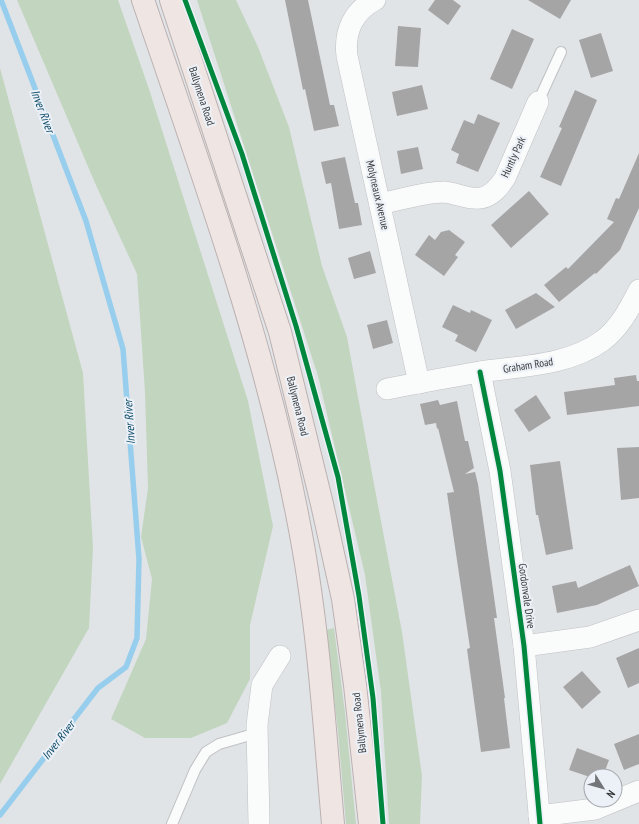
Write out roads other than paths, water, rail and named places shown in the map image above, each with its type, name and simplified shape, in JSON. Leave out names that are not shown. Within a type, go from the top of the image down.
[{"type":"highway","points":[[143,0],[227,249],[254,336],[274,410],[298,519],[314,618],[333,824]]},
{"type":"highway","name":"Ballymena Road","points":[[171,0],[280,332],[322,504],[343,599],[355,685],[370,824]]},
{"type":"street","name":"Molyneaux Avenue","points":[[362,3],[348,30],[346,47],[419,383]]},
{"type":"street","name":"Huntly Park","points":[[380,204],[439,193],[450,193],[477,198],[490,194],[498,187],[504,178],[538,102]]},
{"type":"street","name":"Graham Road","points":[[388,389],[480,372],[548,362],[575,355],[603,341],[633,314],[639,290]]},
{"type":"street","name":"Gordonvale Drive","points":[[480,372],[500,470],[524,646],[540,820]]},
{"type":"street","points":[[524,646],[590,637],[639,620]]},
{"type":"street","points":[[259,824],[257,725],[262,685],[280,656]]},
{"type":"street","points":[[540,820],[595,809],[639,791]]},
{"type":"lane","points":[[538,102],[561,52]]},
{"type":"lane","points":[[172,824],[195,770],[206,752],[219,744],[257,733]]},
{"type":"waterway","name":"Inver River","points":[[0,815],[98,688],[126,667],[137,638],[139,559],[123,349],[86,221],[1,0]]}]
